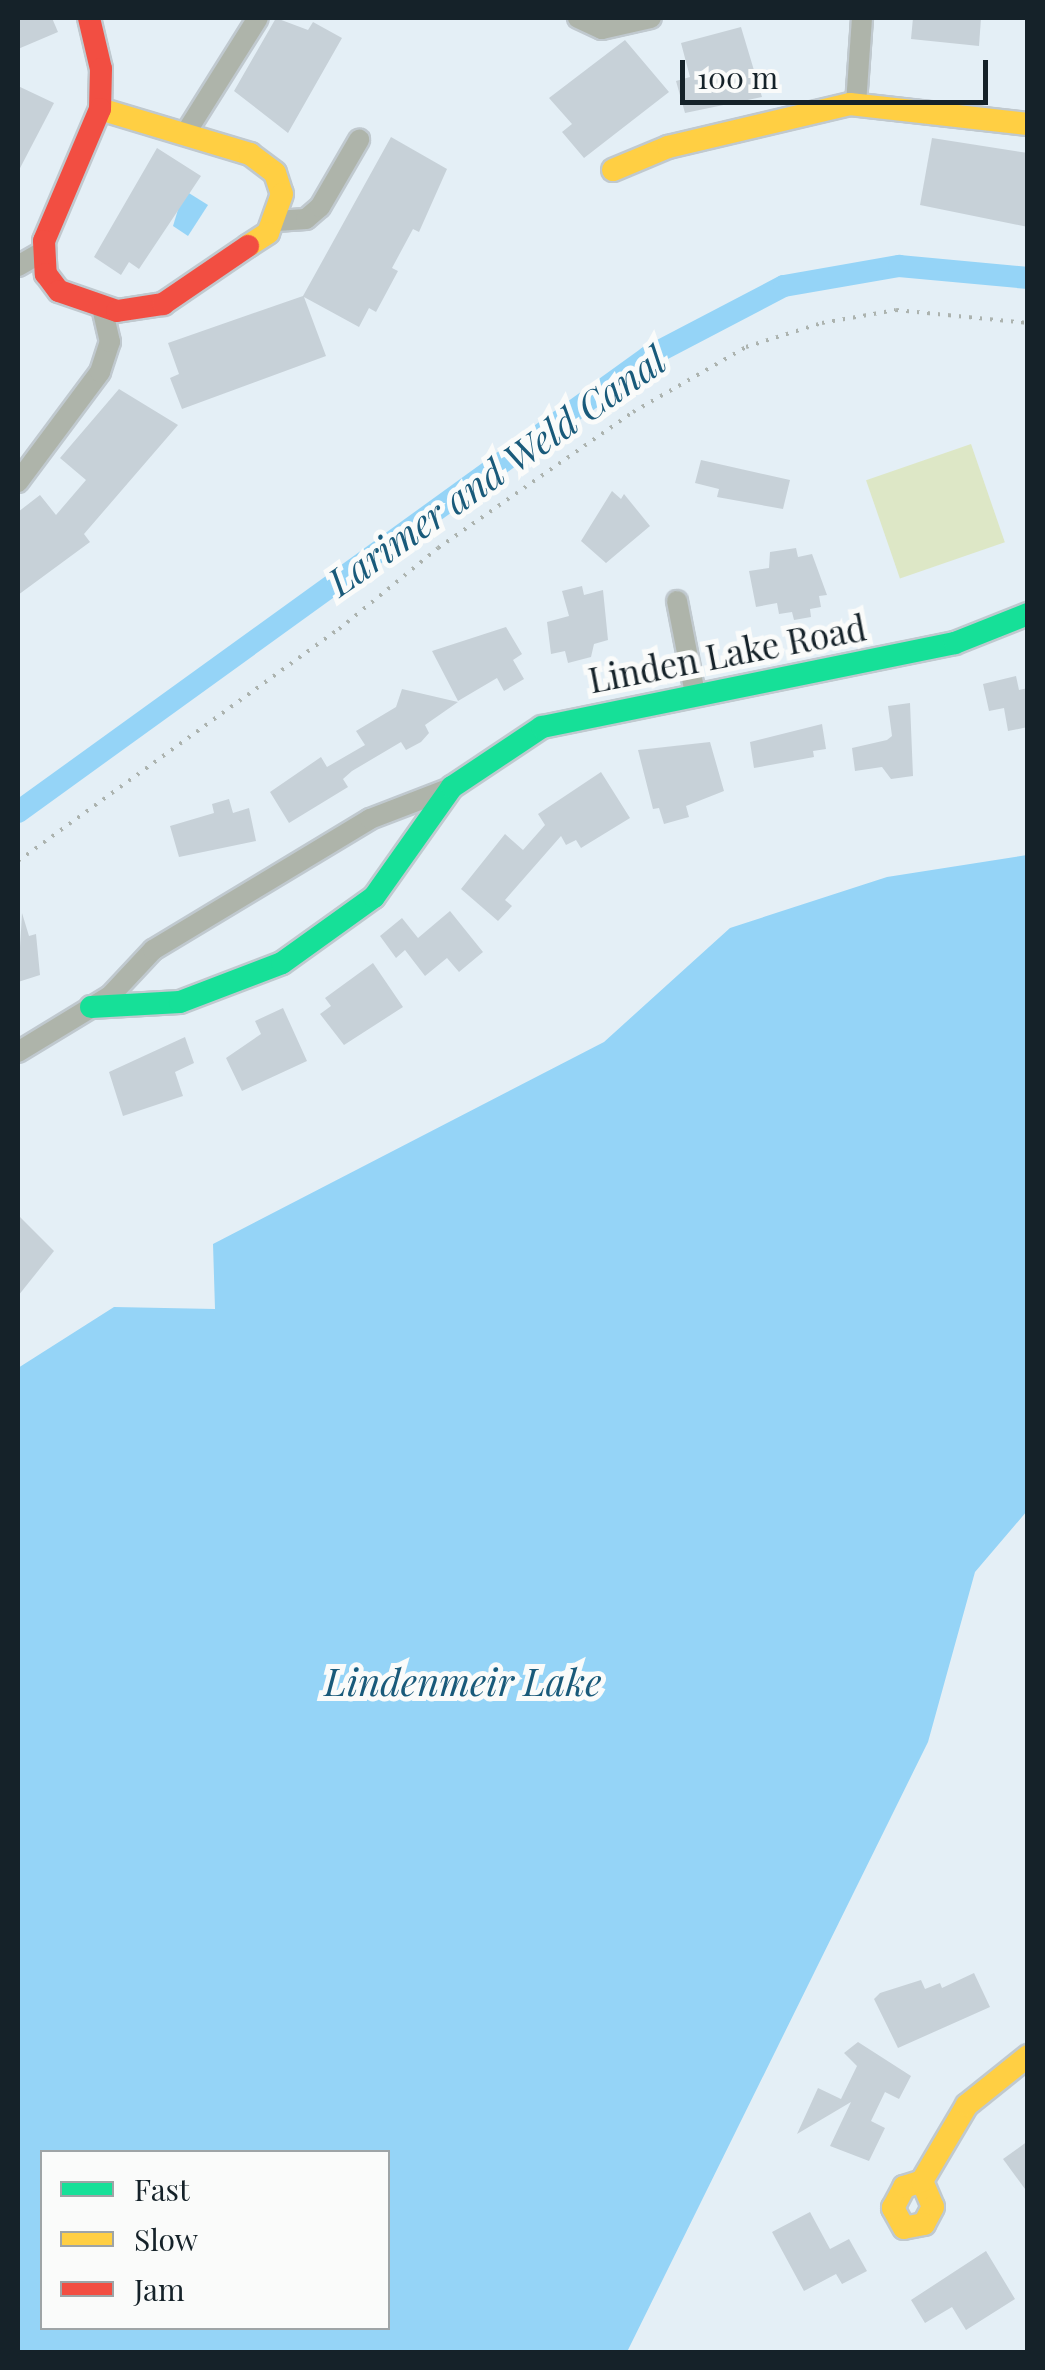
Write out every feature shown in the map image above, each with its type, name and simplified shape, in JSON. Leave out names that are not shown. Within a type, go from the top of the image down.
[{"type":"street","points":[[89,18],[101,69],[100,109],[44,251],[46,274],[59,291],[102,308],[163,304],[190,290],[276,221],[306,219],[320,208],[359,140]]},
{"type":"street","points":[[187,131],[258,18]]},
{"type":"street","points":[[578,18],[602,29],[650,18]]},
{"type":"street","points":[[856,104],[862,18]]},
{"type":"street","points":[[613,170],[668,147],[856,104],[1028,124]]},
{"type":"street","points":[[100,109],[187,131],[250,154],[275,174],[282,194],[276,221]]},
{"type":"street","points":[[18,266],[44,251]]},
{"type":"street","points":[[18,482],[100,372],[110,342],[102,308]]},
{"type":"street","points":[[676,601],[696,694]]},
{"type":"street","name":"Linden Lake Road","points":[[18,1052],[91,1008],[170,940],[370,819],[452,787],[542,727],[955,643],[1028,614]]},
{"type":"street","name":"Linden Lake Road","points":[[91,1008],[180,1002],[282,963],[374,896],[452,787]]},
{"type":"street","points":[[922,2181],[966,2106],[1028,2056]]},
{"type":"path","points":[[18,861],[339,629],[438,548],[633,412],[746,347],[822,323],[896,310],[1028,323]]},
{"type":"green space","points":[[971,444],[1005,542],[900,578],[866,480]]},
{"type":"water","points":[[184,190],[208,205],[188,236],[173,226]]},
{"type":"water","name":"Lindenmeir Lake","points":[[1027,855],[1027,1511],[975,1572],[928,1742],[627,2352],[18,2352],[18,1368],[114,1307],[215,1309],[213,1244],[604,1042],[730,928],[887,877]]},
{"type":"building","points":[[18,18],[52,18],[58,32],[18,49]]},
{"type":"building","points":[[276,18],[308,30],[313,22],[342,38],[288,133],[234,91]]},
{"type":"building","points":[[913,18],[981,18],[979,46],[911,39]]},
{"type":"building","points":[[741,27],[762,97],[685,113],[676,81],[690,77],[681,43]]},
{"type":"building","points":[[625,40],[669,92],[584,158],[562,132],[572,124],[549,98]]},
{"type":"building","points":[[18,86],[54,103],[18,172]]},
{"type":"building","points":[[391,137],[447,169],[419,232],[413,229],[392,268],[398,271],[376,312],[369,308],[359,327],[304,297],[326,356],[182,409],[170,378],[179,374],[168,343],[303,296]]},
{"type":"building","points":[[932,138],[1028,153],[1028,227],[920,205]]},
{"type":"building","points":[[157,148],[201,176],[139,269],[129,262],[121,275],[94,257]]},
{"type":"building","points":[[119,389],[178,425],[84,534],[90,542],[18,595],[18,512],[40,495],[56,515],[86,480],[60,458]]},
{"type":"building","points":[[701,460],[790,480],[783,509],[717,497],[719,489],[695,483]]},
{"type":"building","points":[[612,491],[621,499],[624,494],[650,526],[606,563],[581,541]]},
{"type":"building","points":[[796,548],[798,557],[812,554],[827,595],[819,596],[821,607],[810,609],[811,617],[794,620],[792,612],[779,614],[777,603],[756,607],[749,571],[769,568],[770,552]]},
{"type":"building","points":[[582,586],[584,595],[603,590],[608,640],[594,644],[591,657],[568,663],[565,651],[551,654],[547,622],[569,616],[562,591]]},
{"type":"building","points":[[506,627],[522,654],[513,660],[524,679],[504,691],[497,678],[458,701],[432,651]]},
{"type":"building","points":[[1016,676],[1019,690],[1028,688],[1028,727],[1008,731],[1004,708],[989,711],[983,684]]},
{"type":"building","points":[[402,689],[458,702],[425,725],[429,733],[421,742],[406,750],[401,742],[352,771],[343,779],[348,787],[289,823],[270,792],[321,757],[327,767],[365,745],[356,731],[396,707]]},
{"type":"building","points":[[910,703],[913,776],[891,779],[882,767],[855,771],[852,748],[887,740],[892,736],[888,706]]},
{"type":"building","points":[[822,724],[826,749],[813,751],[814,757],[754,768],[750,742]]},
{"type":"building","points":[[710,742],[724,791],[686,806],[689,817],[664,824],[659,808],[653,809],[638,750]]},
{"type":"building","points":[[601,772],[630,818],[581,848],[576,840],[566,845],[561,836],[505,900],[512,906],[498,921],[461,889],[505,834],[523,850],[545,825],[538,814]]},
{"type":"building","points":[[229,799],[233,813],[249,808],[256,841],[179,857],[170,826],[214,813],[212,804]]},
{"type":"building","points":[[450,911],[483,952],[459,972],[447,958],[425,976],[405,950],[396,958],[380,936],[402,918],[418,938]]},
{"type":"building","points":[[22,913],[29,936],[36,934],[40,975],[18,982]]},
{"type":"building","points":[[373,963],[403,1007],[344,1045],[320,1014],[331,1006],[325,998]]},
{"type":"building","points":[[283,1008],[307,1061],[242,1091],[226,1058],[261,1034],[255,1021]]},
{"type":"building","points":[[185,1037],[194,1063],[175,1072],[183,1096],[123,1116],[109,1072]]},
{"type":"building","points":[[18,1215],[54,1251],[18,1296]]},
{"type":"building","points":[[974,1973],[990,2007],[898,2048],[874,1999],[880,1993],[921,1980],[925,1989],[940,1983],[942,1988]]},
{"type":"building","points":[[858,2042],[911,2076],[899,2099],[885,2092],[871,2121],[885,2128],[869,2161],[830,2146],[851,2102],[797,2134],[818,2088],[841,2099],[857,2066],[844,2053]]},
{"type":"building","points":[[1028,2141],[1028,2193],[1003,2159]]},
{"type":"building","points":[[810,2212],[830,2249],[849,2239],[867,2271],[842,2284],[836,2274],[804,2291],[772,2232]]},
{"type":"building","points":[[986,2251],[1015,2299],[966,2330],[952,2307],[925,2323],[911,2300]]},
{"type":"waterway","name":"Larimer and Weld Canal","points":[[18,812],[648,357],[784,286],[899,266],[1028,278]]},
{"type":"traffic: fast","points":[[91,1007],[180,1002],[282,963],[374,897],[452,787],[542,727],[955,643],[1028,614]]},
{"type":"traffic: slow","points":[[613,170],[668,147],[850,104],[1028,124]]},
{"type":"traffic: slow","points":[[100,109],[250,154],[275,173],[282,194],[268,233],[248,246]]},
{"type":"traffic: slow","points":[[922,2181],[933,2207],[924,2224],[904,2228],[893,2208],[904,2187],[922,2181],[967,2105],[1028,2056]]},
{"type":"traffic: jam","points":[[89,18],[101,69],[100,109],[44,241],[46,274],[59,291],[117,311],[163,304],[248,246]]}]
